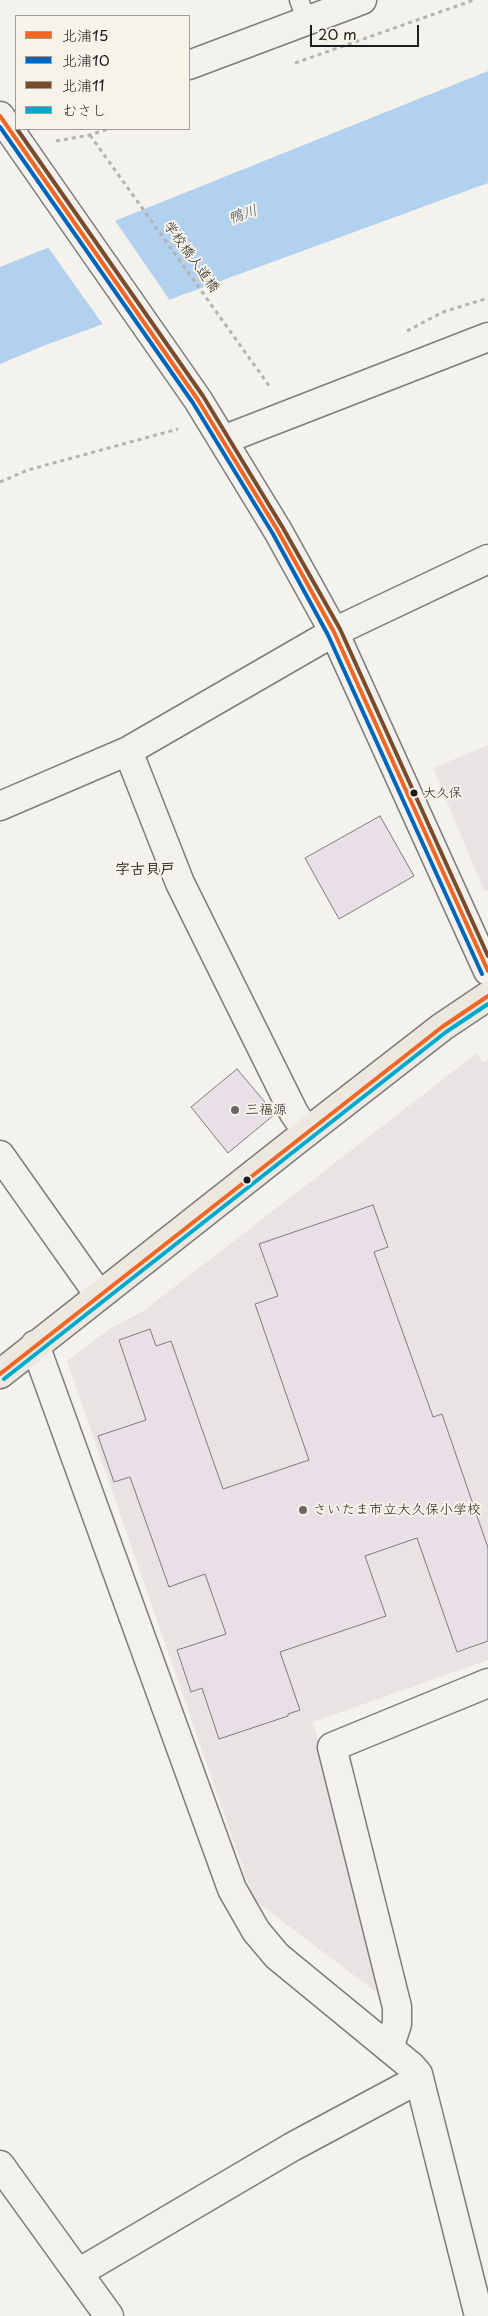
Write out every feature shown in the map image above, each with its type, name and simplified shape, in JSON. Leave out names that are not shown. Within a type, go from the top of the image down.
[{"type":"main road","points":[[0,1374],[442,1027],[488,996]]},
{"type":"street","points":[[190,65],[303,10],[362,0]]},
{"type":"street","points":[[10,125],[35,166],[198,400],[278,531],[334,632],[488,971]]},
{"type":"street","points":[[224,440],[488,337]]},
{"type":"street","points":[[0,806],[128,751],[334,632],[488,559]]},
{"type":"street","points":[[128,751],[180,882],[294,1113],[307,1132]]},
{"type":"street","points":[[0,1155],[99,1295]]},
{"type":"street","points":[[35,1345],[222,1864],[238,1903],[256,1931],[278,1956],[411,2066],[419,2079],[478,2316]]},
{"type":"street","points":[[389,2048],[397,2024],[397,2007],[332,1747],[488,1683]]},
{"type":"street","points":[[78,2273],[292,2147],[419,2079]]},
{"type":"street","points":[[0,2165],[109,2316]]},
{"type":"path","points":[[290,65],[474,0]]},
{"type":"path","points":[[48,142],[90,135],[105,130]]},
{"type":"path","name":"学校橋人道橋","points":[[90,135],[274,392]]},
{"type":"path","points":[[0,482],[28,470],[183,428]]},
{"type":"shaded area","points":[[488,745],[488,890],[484,891],[433,768]]},
{"type":"shaded area","name":"さいたま市立大久保小学校","points":[[477,1053],[483,1063],[488,1060],[488,1660],[313,1722],[388,2001],[254,1900],[67,1361],[111,1328],[142,1312]]},
{"type":"water","name":"鴨川","points":[[488,71],[488,183],[43,346],[0,364],[0,267]]},
{"type":"pier","points":[[114,219],[171,302],[104,326],[47,246]]},
{"type":"building","points":[[380,816],[414,876],[339,919],[305,858]]},
{"type":"building","points":[[237,1069],[275,1114],[228,1153],[191,1107]]},
{"type":"building","points":[[373,1205],[388,1247],[374,1252],[433,1417],[442,1414],[488,1548],[488,1641],[457,1652],[417,1538],[365,1556],[386,1616],[280,1652],[300,1710],[288,1714],[288,1716],[219,1739],[202,1688],[191,1692],[177,1650],[226,1634],[205,1574],[169,1587],[130,1477],[114,1482],[98,1436],[146,1420],[119,1340],[150,1329],[156,1346],[171,1341],[223,1489],[309,1460],[255,1304],[278,1296],[259,1244]]},
{"type":"transit line","name":"北浦15","points":[[0,116],[198,400],[278,531],[334,632],[488,971]]},
{"type":"transit line","name":"北浦10","points":[[0,127],[193,403],[273,534],[328,635],[482,974]]},
{"type":"transit line","name":"北浦11","points":[[18,130],[203,396],[283,528],[340,629],[488,956]]},
{"type":"transit line","name":"北浦15","points":[[0,1374],[442,1027],[488,996]]},
{"type":"transit line","name":"むさし","points":[[4,1379],[446,1032],[488,1004]]},
{"type":"place","name":"大久保","points":[[414,793]]},
{"type":"place","name":"三福源","points":[[235,1110]]},
{"type":"place","name":"さいたま市立大久保小学校","points":[[303,1510]]},
{"type":"district","name":"字古貝戸","points":[[145,870]]}]
